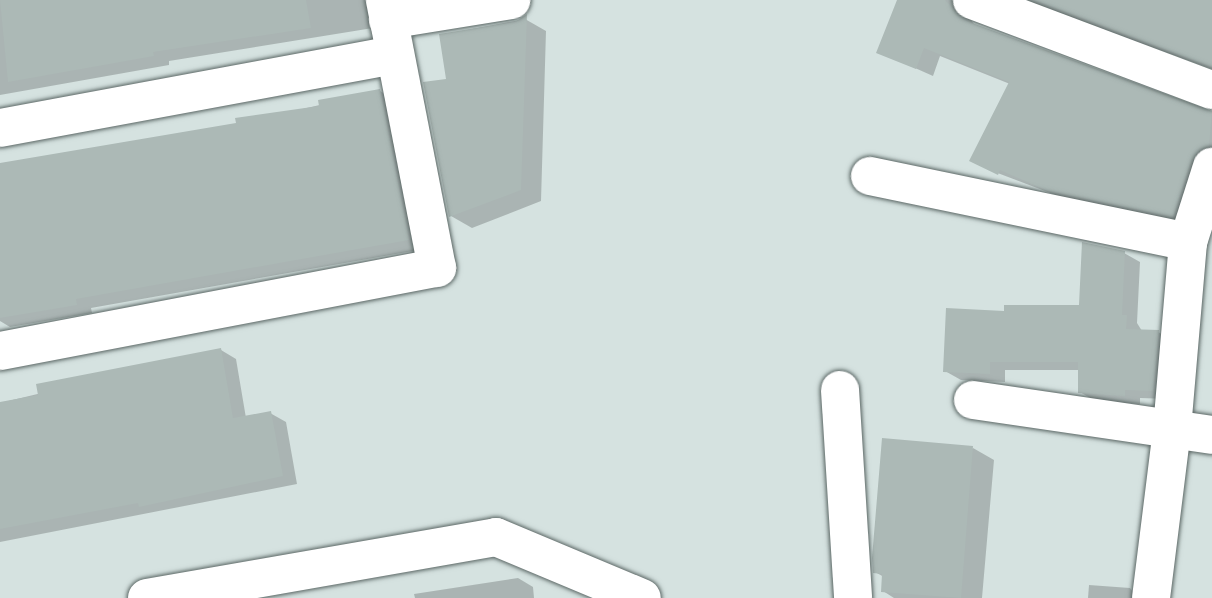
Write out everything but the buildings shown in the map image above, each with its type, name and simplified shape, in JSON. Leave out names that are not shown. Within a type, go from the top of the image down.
[{"type":"street","points":[[0,128],[389,25],[511,0]]},
{"type":"street","points":[[972,0],[1212,90]]},
{"type":"street","points":[[0,351],[437,268],[389,25]]},
{"type":"street","points":[[1151,598],[1172,429],[1188,242],[1206,206],[1212,167]]},
{"type":"street","points":[[870,177],[1188,242]]},
{"type":"street","points":[[840,390],[853,598]]},
{"type":"street","points":[[973,400],[1212,435]]},
{"type":"street","points":[[147,598],[271,588],[496,537],[642,598]]}]
